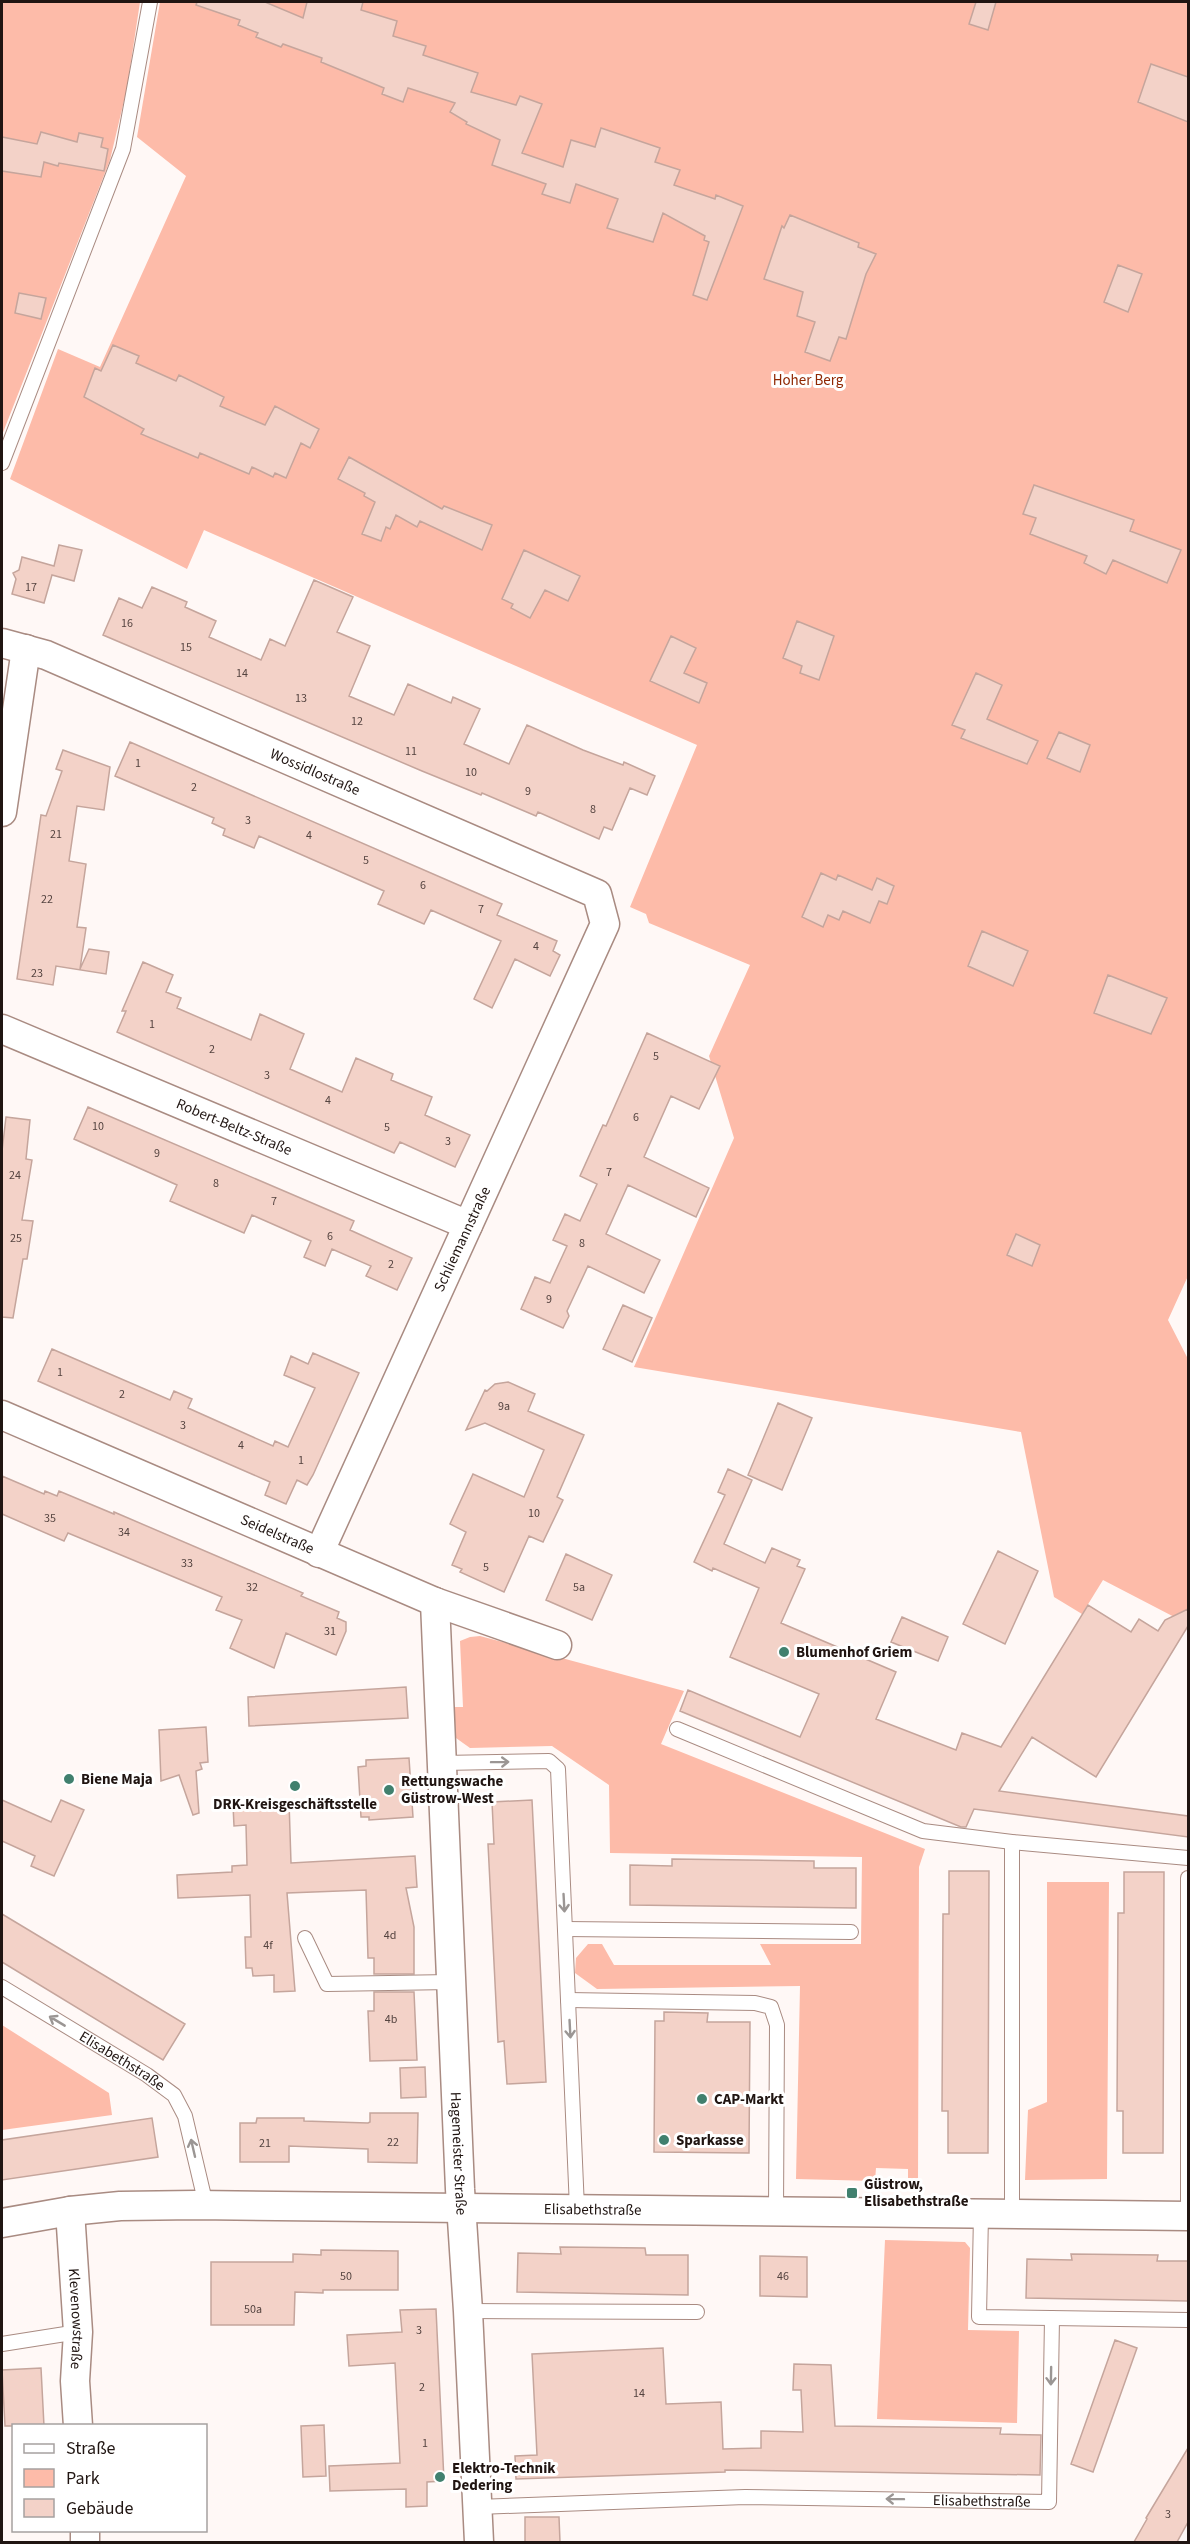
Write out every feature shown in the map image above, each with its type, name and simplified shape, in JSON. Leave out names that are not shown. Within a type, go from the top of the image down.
[{"type":"street","points":[[2,812],[14,646]]},
{"type":"street","name":"Wossidlostraße","points":[[14,646],[56,660],[597,894],[605,924]]},
{"type":"street","name":"Schliemannstraße","points":[[319,1553],[605,924]]},
{"type":"street","name":"Robert-Beltz-Straße","points":[[2,1029],[468,1225]]},
{"type":"street","name":"Seidelstraße","points":[[2,1415],[435,1602],[557,1645]]},
{"type":"street","name":"Hagemeister Straße","points":[[435,1602],[461,2206],[479,2542]]},
{"type":"street","name":"Elisabethstraße","points":[[2,2223],[70,2211],[120,2206],[206,2205],[461,2206],[1188,2216]]},
{"type":"street","name":"Klevenowstraße","points":[[70,2211],[78,2332],[75,2381],[78,2424]]},
{"type":"lane","points":[[2,463],[123,149],[150,2]]},
{"type":"lane","points":[[676,1729],[923,1831],[1012,1842],[1188,1858]]},
{"type":"lane","points":[[442,1763],[549,1761],[558,1769],[577,2208]]},
{"type":"lane","points":[[1012,1842],[1012,2214]]},
{"type":"lane","points":[[1188,1878],[1188,2216]]},
{"type":"lane","points":[[565,1929],[851,1932]]},
{"type":"lane","points":[[305,1938],[327,1984],[451,1982]]},
{"type":"lane","name":"Elisabethstraße","points":[[2,1987],[147,2075],[174,2095],[185,2116],[206,2205]]},
{"type":"lane","points":[[568,2000],[755,2003],[771,2007],[777,2025],[776,2210]]},
{"type":"lane","points":[[981,2214],[979,2317],[1188,2320]]},
{"type":"lane","points":[[468,2311],[697,2312]]},
{"type":"lane","name":"Elisabethstraße","points":[[478,2506],[745,2497],[1049,2502],[1052,2318]]},
{"type":"lane","points":[[2,2344],[78,2332]]},
{"type":"green space","points":[[2,2],[140,2],[127,88],[110,160],[2,435]]},
{"type":"green space","name":"Hoher Berg","points":[[160,2],[1188,2],[1188,1276],[1168,1320],[1188,1359],[1188,1611],[1182,1621],[1103,1580],[1082,1614],[1054,1597],[1021,1432],[634,1367],[734,1138],[709,1056],[750,965],[649,923],[646,914],[630,907],[697,745],[204,530],[187,569],[10,479],[58,349],[100,367],[186,176],[137,137]]},
{"type":"green space","points":[[480,1636],[684,1691],[661,1744],[925,1849],[919,1867],[918,2184],[908,2184],[908,2169],[876,2168],[875,2181],[796,2179],[800,1986],[597,1989],[575,1973],[576,1958],[588,1944],[602,1944],[614,1965],[771,1965],[760,1944],[861,1944],[862,1857],[610,1853],[609,1785],[552,1746],[470,1748],[456,1738],[453,1707],[463,1707],[460,1641]]},
{"type":"green space","points":[[1047,1882],[1109,1882],[1107,2179],[1025,2180],[1028,2110],[1047,2102]]},
{"type":"green space","points":[[2,2025],[109,2093],[112,2115],[2,2130]]},
{"type":"green space","points":[[885,2240],[965,2242],[970,2248],[968,2330],[1019,2331],[1017,2423],[877,2419]]},
{"type":"building","points":[[197,2],[265,2],[303,18],[307,2],[363,2],[361,10],[397,21],[393,36],[426,46],[423,55],[478,73],[471,92],[516,105],[520,96],[542,104],[522,153],[563,167],[571,140],[595,147],[601,128],[660,148],[655,162],[680,170],[674,185],[715,199],[716,195],[743,206],[707,300],[693,295],[709,242],[704,240],[705,236],[663,213],[653,242],[607,228],[618,199],[576,184],[570,203],[542,194],[546,184],[492,165],[500,140],[466,124],[467,122],[450,112],[455,103],[408,88],[403,102],[382,94],[384,88],[321,62],[322,58],[283,44],[281,47],[256,37],[258,33],[238,25],[240,20],[196,5]]},
{"type":"building","points":[[976,2],[996,2],[988,30],[969,24]]},
{"type":"building","points":[[1151,64],[1188,77],[1188,122],[1138,102]]},
{"type":"building","points":[[41,132],[77,142],[79,133],[103,138],[101,147],[108,149],[104,171],[59,163],[58,166],[44,162],[41,177],[2,171],[2,137],[37,144]]},
{"type":"building","points":[[790,215],[859,243],[858,247],[876,254],[866,274],[846,339],[839,337],[830,361],[805,352],[815,322],[797,316],[803,292],[764,279],[782,226],[784,228]]},
{"type":"building","points":[[1118,265],[1142,274],[1128,312],[1104,302]]},
{"type":"building","points":[[19,293],[46,298],[41,319],[15,313]]},
{"type":"building","points":[[113,345],[139,356],[136,363],[176,381],[179,375],[224,397],[220,406],[265,425],[275,406],[319,429],[310,448],[301,443],[286,478],[275,473],[273,477],[252,467],[249,474],[200,453],[198,458],[141,434],[144,429],[84,397],[95,368],[101,371]]},
{"type":"building","points":[[349,457],[442,509],[444,506],[492,525],[482,550],[420,521],[417,527],[396,515],[390,529],[386,527],[381,541],[362,534],[375,502],[364,496],[365,493],[338,479]]},
{"type":"building","points":[[1034,485],[1134,520],[1130,531],[1181,550],[1167,583],[1113,560],[1106,574],[1084,563],[1087,556],[1030,534],[1036,518],[1023,514]]},
{"type":"building","points":[[59,545],[82,550],[74,581],[52,575],[44,603],[12,594],[16,579],[13,573],[19,570],[22,557],[54,566]]},
{"type":"building","points":[[524,550],[580,576],[568,601],[545,590],[530,618],[511,608],[513,604],[502,599]]},
{"type":"building","points":[[314,580],[353,597],[337,632],[370,646],[349,696],[394,715],[408,684],[451,703],[453,697],[480,709],[464,744],[509,764],[527,725],[583,750],[623,765],[624,762],[655,776],[647,795],[630,788],[612,830],[604,827],[599,839],[538,812],[536,816],[422,771],[103,635],[119,598],[142,608],[152,587],[187,602],[185,607],[216,621],[209,637],[261,660],[270,639],[285,646]]},
{"type":"building","points":[[797,621],[834,636],[819,680],[800,673],[802,666],[783,658]]},
{"type":"building","points":[[671,636],[696,648],[684,673],[707,683],[699,703],[650,681]]},
{"type":"building","points":[[976,673],[1002,685],[987,719],[1038,741],[1027,764],[961,738],[965,730],[952,725]]},
{"type":"building","points":[[1059,732],[1090,745],[1080,772],[1047,758]]},
{"type":"building","points":[[130,742],[502,904],[497,915],[557,941],[553,951],[560,955],[550,976],[515,959],[492,1008],[474,999],[501,941],[431,910],[424,924],[378,904],[384,891],[259,836],[254,848],[223,835],[225,829],[212,823],[214,818],[115,776]]},
{"type":"building","points":[[63,750],[110,767],[104,810],[77,806],[69,861],[86,864],[77,927],[86,928],[80,969],[89,949],[109,952],[106,974],[56,966],[53,985],[17,979],[41,815],[46,816],[62,771],[56,769]]},
{"type":"building","points":[[821,873],[836,880],[838,875],[872,890],[877,878],[894,886],[887,904],[879,901],[870,923],[843,911],[839,920],[828,915],[823,927],[802,917]]},
{"type":"building","points":[[982,931],[1028,951],[1013,986],[968,966]]},
{"type":"building","points":[[143,962],[173,975],[166,992],[181,998],[177,1008],[251,1040],[260,1014],[304,1034],[290,1069],[342,1092],[356,1058],[393,1074],[391,1080],[432,1097],[425,1115],[470,1135],[455,1167],[400,1142],[394,1153],[117,1032],[126,1011],[122,1011]]},
{"type":"building","points":[[1108,975],[1167,998],[1151,1034],[1094,1013]]},
{"type":"building","points":[[647,1033],[720,1066],[699,1109],[671,1096],[644,1157],[709,1188],[696,1217],[628,1185],[606,1234],[660,1260],[644,1293],[588,1266],[567,1311],[569,1316],[563,1328],[521,1309],[535,1277],[550,1283],[567,1246],[553,1240],[565,1214],[580,1221],[597,1184],[580,1176],[603,1125],[606,1126]]},
{"type":"building","points":[[88,1107],[354,1221],[350,1230],[412,1258],[397,1290],[366,1276],[371,1266],[332,1249],[325,1266],[304,1257],[311,1241],[252,1215],[244,1233],[170,1201],[177,1185],[74,1139]]},
{"type":"building","points":[[6,1117],[30,1120],[26,1159],[32,1160],[22,1220],[33,1221],[27,1259],[23,1259],[13,1318],[2,1317],[2,1151]]},
{"type":"building","points":[[1016,1234],[1040,1245],[1032,1266],[1007,1255]]},
{"type":"building","points":[[623,1305],[652,1318],[632,1362],[603,1349]]},
{"type":"building","points":[[52,1349],[170,1400],[174,1391],[192,1399],[188,1408],[273,1446],[275,1441],[288,1447],[315,1388],[284,1375],[291,1356],[308,1364],[313,1353],[359,1373],[313,1475],[307,1485],[297,1480],[286,1504],[265,1495],[270,1482],[38,1381]]},
{"type":"building","points":[[508,1382],[535,1394],[528,1411],[584,1435],[557,1497],[563,1500],[543,1542],[529,1536],[504,1592],[460,1572],[462,1569],[452,1565],[466,1532],[450,1524],[473,1474],[524,1497],[544,1450],[485,1423],[466,1430],[485,1390],[487,1391],[495,1384]]},
{"type":"building","points":[[778,1403],[812,1418],[782,1490],[748,1475]]},
{"type":"building","points":[[728,1469],[752,1480],[724,1544],[765,1563],[772,1548],[800,1560],[797,1566],[805,1569],[781,1623],[896,1672],[876,1719],[956,1750],[962,1733],[1001,1747],[1088,1605],[1131,1632],[1139,1619],[1158,1631],[1165,1620],[1188,1609],[1188,1626],[1096,1777],[1032,1737],[999,1791],[1188,1816],[1188,1837],[974,1809],[966,1827],[961,1827],[680,1711],[688,1690],[800,1737],[819,1694],[730,1657],[759,1588],[694,1562],[725,1495],[718,1492]]},
{"type":"building","points":[[2,1476],[44,1494],[45,1491],[57,1496],[59,1491],[114,1514],[114,1512],[303,1593],[301,1596],[339,1612],[337,1618],[346,1622],[346,1631],[336,1655],[286,1633],[274,1668],[230,1648],[242,1620],[216,1610],[222,1597],[68,1533],[64,1541],[2,1514]]},
{"type":"building","points":[[998,1551],[1038,1571],[1005,1644],[963,1624]]},
{"type":"building","points":[[566,1554],[612,1575],[592,1620],[546,1600]]},
{"type":"building","points":[[902,1617],[948,1637],[938,1661],[891,1642]]},
{"type":"building","points":[[406,1687],[408,1718],[249,1726],[248,1697]]},
{"type":"building","points":[[206,1727],[208,1762],[200,1763],[202,1769],[196,1771],[199,1813],[193,1815],[179,1775],[161,1781],[159,1730]]},
{"type":"building","name":"Rettungswache Güstrow-West","points":[[409,1758],[413,1817],[369,1820],[369,1817],[361,1817],[358,1767],[366,1766],[366,1760]]},
{"type":"building","points":[[2,1800],[51,1822],[61,1800],[84,1810],[54,1876],[31,1866],[35,1856],[2,1841]]},
{"type":"building","points":[[532,1800],[546,2082],[507,2084],[504,2041],[498,2042],[488,1844],[494,1844],[492,1802]]},
{"type":"building","points":[[289,1801],[291,1863],[415,1856],[417,1887],[406,1888],[414,1927],[414,1974],[374,1974],[374,1958],[368,1958],[366,1890],[287,1893],[295,1991],[274,1992],[274,1975],[253,1976],[252,1968],[246,1968],[245,1937],[251,1937],[250,1895],[178,1898],[177,1875],[232,1872],[232,1866],[247,1865],[246,1825],[234,1826],[233,1805]]},
{"type":"building","points":[[672,1859],[814,1861],[814,1868],[856,1868],[856,1908],[630,1905],[630,1865],[672,1866]]},
{"type":"building","points":[[949,1871],[989,1871],[988,2153],[948,2153],[948,2111],[942,2111],[943,1914],[949,1914]]},
{"type":"building","points":[[1124,1872],[1164,1872],[1163,2153],[1123,2153],[1123,2111],[1117,2111],[1118,1913],[1124,1913]]},
{"type":"building","points":[[2,1914],[185,2024],[163,2060],[2,1962]]},
{"type":"building","points":[[374,1992],[414,1992],[417,2060],[370,2061],[368,2011],[374,2011]]},
{"type":"building","name":"CAP-Markt","points":[[664,2012],[708,2013],[707,2022],[750,2022],[749,2153],[654,2152],[655,2021],[664,2021]]},
{"type":"building","points":[[425,2067],[426,2097],[401,2098],[400,2068]]},
{"type":"building","points":[[370,2113],[418,2113],[417,2163],[368,2162],[368,2149],[289,2146],[289,2162],[240,2162],[240,2123],[256,2123],[257,2118],[304,2118],[304,2121],[368,2123]]},
{"type":"building","points":[[152,2118],[158,2157],[2,2180],[2,2140]]},
{"type":"building","points":[[560,2247],[645,2248],[646,2255],[688,2255],[688,2295],[517,2292],[518,2253],[561,2254]]},
{"type":"building","points":[[321,2250],[398,2251],[398,2290],[295,2292],[294,2325],[211,2325],[211,2262],[293,2262],[293,2254],[321,2255]]},
{"type":"building","points":[[1071,2254],[1158,2255],[1157,2261],[1188,2261],[1188,2301],[1026,2298],[1027,2259],[1072,2260]]},
{"type":"building","points":[[760,2256],[807,2257],[807,2297],[760,2296]]},
{"type":"building","points":[[436,2309],[444,2481],[427,2482],[427,2506],[406,2507],[406,2489],[330,2491],[329,2466],[400,2463],[395,2363],[349,2366],[347,2335],[402,2332],[400,2310]]},
{"type":"building","points":[[1115,2340],[1137,2348],[1093,2472],[1071,2464]]},
{"type":"building","points":[[663,2348],[666,2404],[721,2402],[723,2449],[761,2448],[761,2431],[803,2432],[801,2390],[793,2390],[794,2364],[831,2365],[835,2426],[1001,2428],[1000,2434],[1041,2435],[1040,2475],[725,2470],[725,2472],[516,2479],[515,2456],[537,2455],[532,2354]]},
{"type":"building","points":[[41,2368],[44,2424],[5,2426],[2,2370]]},
{"type":"building","points":[[324,2425],[326,2476],[303,2477],[301,2426]]},
{"type":"building","points":[[1188,2448],[1188,2522],[1177,2542],[1134,2542],[1146,2518]]},
{"type":"building","points":[[525,2517],[559,2517],[560,2542],[525,2542]]},
{"type":"place","name":"Blumenhof Griem","points":[[784,1652]]},
{"type":"place","name":"Biene Maja","points":[[69,1779]]},
{"type":"place","name":"DRK-Kreisgeschäftsstelle","points":[[295,1786]]},
{"type":"place","name":"Rettungswache Güstrow-West","points":[[389,1790]]},
{"type":"place","name":"CAP-Markt","points":[[702,2099]]},
{"type":"place","name":"Sparkasse","points":[[664,2140]]},
{"type":"place","name":"Güstrow, Elisabethstraße","points":[[852,2193]]},
{"type":"place","name":"Elektro-Technik Dedering","points":[[440,2477]]}]
